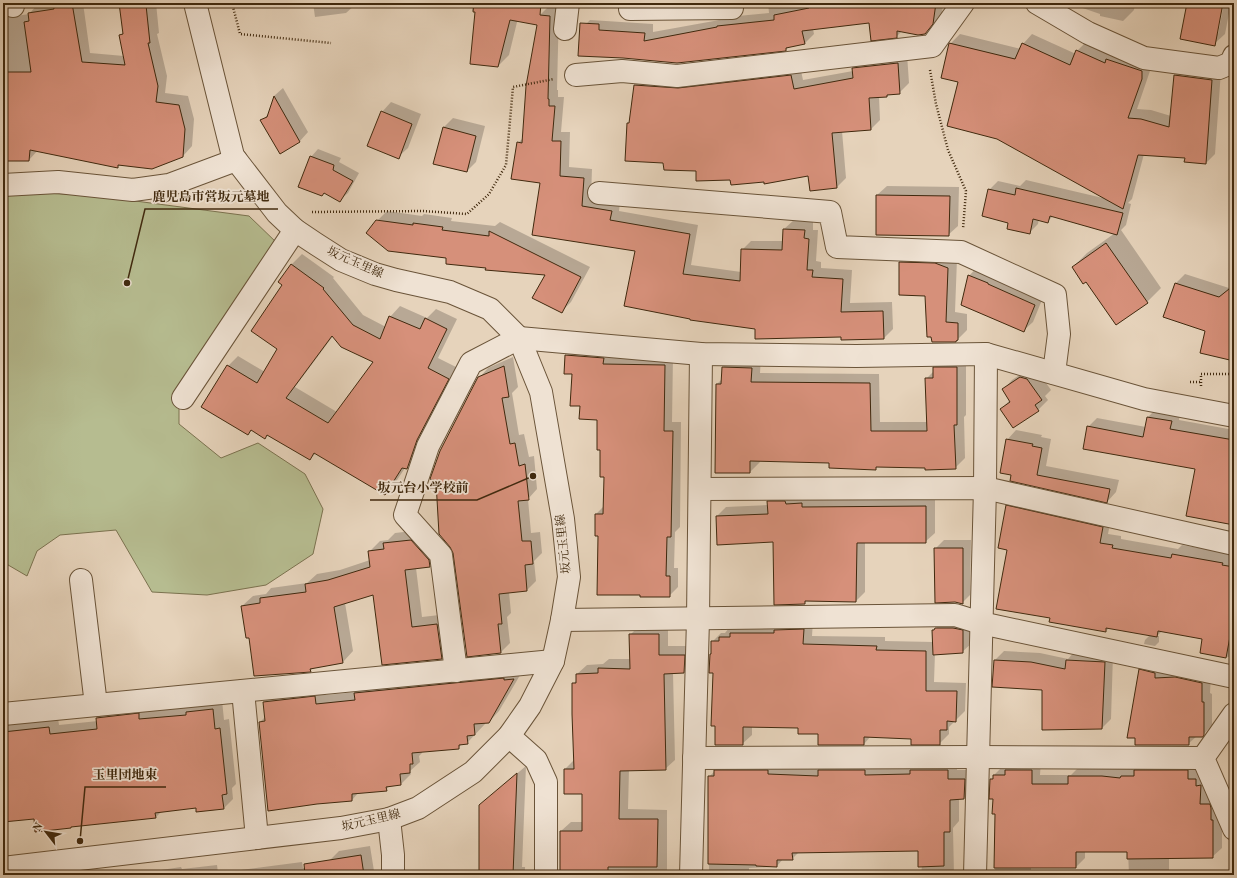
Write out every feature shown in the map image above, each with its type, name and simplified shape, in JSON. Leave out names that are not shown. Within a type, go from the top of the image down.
[{"type":"street","name":"坂元玉里線","points":[[3,868],[341,828],[388,819],[418,808],[473,772],[509,736],[530,706],[553,661],[569,577],[563,519],[541,392],[519,338],[490,309],[450,292],[375,274],[342,260],[295,230],[277,213],[233,156],[195,3]]},
{"type":"street","points":[[565,29],[568,3]]},
{"type":"street","points":[[630,3],[630,9],[732,8]]},
{"type":"street","points":[[576,75],[622,71],[677,76],[932,46],[963,3]]},
{"type":"street","points":[[1037,3],[1088,33],[1144,58],[1219,68],[1231,63],[1234,56]]},
{"type":"street","points":[[3,185],[58,182],[133,190],[169,185],[236,160]]},
{"type":"street","points":[[599,193],[830,212],[837,247],[961,252],[1055,295],[1059,334],[1054,373]]},
{"type":"street","points":[[183,398],[295,230]]},
{"type":"street","points":[[456,671],[441,556],[405,515],[428,446],[471,363],[519,338],[701,354],[856,356],[986,354],[1144,399],[1234,416]]},
{"type":"street","points":[[691,875],[698,619],[701,354]]},
{"type":"street","points":[[975,875],[985,488],[986,354]]},
{"type":"street","points":[[700,489],[985,488],[1234,544]]},
{"type":"street","points":[[82,580],[96,705]]},
{"type":"street","points":[[562,620],[955,615],[981,623],[1234,677]]},
{"type":"street","points":[[3,714],[553,661]]},
{"type":"street","points":[[243,691],[257,838]]},
{"type":"street","points":[[1203,758],[1234,714]]},
{"type":"street","points":[[509,736],[536,760],[546,782],[546,875]]},
{"type":"street","points":[[694,758],[1203,758]]},
{"type":"street","points":[[1203,758],[1234,829]]},
{"type":"street","points":[[388,819],[393,855],[393,875]]},
{"type":"path","points":[[232,3],[240,34],[331,43]]},
{"type":"path","points":[[932,46],[930,71],[936,104],[948,150],[966,190],[961,252]]},
{"type":"path","points":[[277,213],[423,211],[467,214],[489,194],[506,165],[513,87],[576,75]]},
{"type":"path","points":[[1201,382],[1201,374],[1234,374]]},
{"type":"green space","points":[[43,193],[90,195],[249,216],[278,244],[179,392],[179,424],[221,458],[258,443],[305,474],[323,509],[313,554],[266,585],[207,595],[152,592],[116,530],[60,535],[37,551],[27,576],[3,562],[3,196]]},
{"type":"building","points":[[53,3],[72,3],[82,62],[125,65],[119,35],[123,34],[119,3],[142,3],[143,6],[146,5],[150,43],[148,43],[158,86],[156,102],[179,105],[185,129],[183,157],[152,169],[118,165],[118,168],[30,150],[29,161],[3,161],[3,72],[31,72],[24,22],[29,21],[28,13],[54,9]]},
{"type":"building","points":[[474,3],[541,3],[540,15],[550,16],[548,99],[549,106],[555,106],[552,141],[561,141],[560,176],[584,178],[582,206],[612,211],[610,220],[690,234],[683,274],[740,281],[741,249],[782,250],[783,229],[805,230],[804,238],[809,239],[807,270],[813,270],[812,277],[843,279],[841,312],[883,311],[884,339],[841,340],[841,337],[755,339],[755,329],[690,320],[624,306],[635,251],[532,235],[540,183],[511,179],[517,142],[522,143],[526,86],[537,25],[510,20],[498,67],[470,64],[475,12],[473,12]]},
{"type":"building","points":[[809,3],[936,3],[933,24],[925,34],[918,35],[897,31],[897,38],[871,41],[869,23],[802,31],[805,44],[786,48],[786,51],[677,63],[578,56],[580,23],[599,24],[599,30],[645,33],[644,41],[717,26],[774,20],[774,15],[809,8]]},
{"type":"building","points":[[1187,3],[1223,3],[1215,46],[1180,39]]},
{"type":"building","points":[[949,43],[1015,59],[1022,43],[1070,65],[1076,50],[1105,63],[1106,59],[1142,71],[1142,79],[1128,118],[1141,119],[1169,127],[1174,75],[1212,80],[1206,164],[1184,162],[1185,158],[1138,155],[1123,209],[997,139],[947,126],[958,82],[941,78]]},
{"type":"building","points":[[898,63],[900,94],[887,95],[887,97],[869,98],[871,130],[832,133],[837,188],[810,191],[808,176],[764,184],[764,182],[731,185],[730,180],[696,181],[696,171],[664,170],[663,163],[625,161],[627,123],[629,123],[634,85],[678,88],[791,75],[794,89],[853,78],[852,68]]},
{"type":"building","points":[[274,96],[300,142],[280,154],[260,120],[267,117]]},
{"type":"building","points":[[381,111],[412,124],[399,159],[367,146]]},
{"type":"building","points":[[443,127],[476,136],[467,172],[433,164]]},
{"type":"building","points":[[310,156],[334,165],[333,170],[353,181],[340,202],[324,193],[322,196],[298,187]]},
{"type":"building","points":[[1016,188],[1123,213],[1117,235],[1050,216],[1048,223],[1033,219],[1030,234],[1007,229],[1008,223],[982,216],[988,189],[1015,195]]},
{"type":"building","points":[[876,195],[950,196],[949,236],[876,235]]},
{"type":"building","points":[[376,220],[443,227],[442,230],[489,236],[489,231],[581,277],[562,313],[532,298],[545,275],[485,270],[486,268],[446,264],[446,258],[388,251],[366,233]]},
{"type":"building","points":[[1106,243],[1148,303],[1116,325],[1086,282],[1083,284],[1072,267]]},
{"type":"building","points":[[899,262],[935,263],[948,268],[946,322],[958,323],[958,340],[956,342],[932,342],[931,337],[927,337],[925,296],[899,295]]},
{"type":"building","points":[[291,264],[324,288],[323,289],[353,325],[380,339],[389,316],[420,329],[425,318],[447,329],[428,368],[449,379],[417,440],[407,469],[402,468],[385,495],[314,453],[310,460],[267,435],[265,439],[251,430],[248,435],[201,407],[227,365],[257,383],[277,349],[251,331],[282,285],[278,282]],"holes":[[[332,336],[341,347],[373,362],[328,423],[286,398]]]},
{"type":"building","points":[[968,275],[1035,305],[1024,332],[961,305]]},
{"type":"building","points":[[1175,283],[1219,297],[1234,285],[1234,361],[1200,353],[1205,331],[1163,317]]},
{"type":"building","points":[[565,355],[604,358],[603,364],[665,365],[664,431],[673,431],[671,537],[667,537],[666,576],[670,576],[670,597],[597,595],[598,536],[595,536],[595,514],[603,514],[604,477],[600,477],[600,450],[597,450],[597,420],[579,419],[580,406],[570,406],[572,374],[564,374]]},
{"type":"building","points":[[504,366],[509,397],[502,398],[510,444],[515,443],[519,466],[525,464],[529,500],[518,501],[522,541],[531,541],[533,564],[525,565],[527,591],[499,594],[502,624],[498,624],[501,653],[467,657],[453,553],[439,534],[436,482],[430,479],[440,451],[478,377]]},
{"type":"building","points":[[722,367],[752,368],[751,382],[870,383],[871,431],[927,431],[925,378],[933,378],[933,367],[957,367],[957,425],[954,425],[956,469],[925,470],[925,468],[876,467],[876,470],[829,468],[829,463],[750,461],[750,473],[715,473],[716,384],[721,384]]},
{"type":"building","points":[[1020,377],[1027,379],[1042,400],[1035,405],[1039,411],[1013,428],[1000,409],[1010,402],[1002,389]]},
{"type":"building","points":[[1147,417],[1172,421],[1170,429],[1234,440],[1234,525],[1186,516],[1195,469],[1083,449],[1087,426],[1143,437]]},
{"type":"building","points":[[1006,439],[1033,444],[1032,446],[1042,448],[1037,475],[1110,489],[1107,503],[1010,481],[1011,475],[1000,473]]},
{"type":"building","points":[[767,501],[785,501],[786,504],[802,503],[802,507],[926,506],[926,543],[857,543],[856,602],[805,601],[805,604],[774,605],[773,542],[717,545],[716,516],[768,514]]},
{"type":"building","points":[[1006,505],[1103,527],[1100,543],[1113,545],[1112,548],[1171,558],[1172,554],[1223,563],[1222,565],[1234,567],[1234,615],[1226,658],[1200,653],[1202,639],[1158,631],[1157,637],[1106,628],[1106,632],[1049,622],[1050,618],[996,609],[1007,550],[998,548]]},
{"type":"building","points":[[411,540],[429,560],[430,567],[405,570],[412,627],[437,624],[442,659],[382,665],[373,595],[334,607],[343,663],[310,669],[311,672],[254,676],[249,638],[246,638],[241,606],[260,603],[260,598],[306,592],[305,584],[328,580],[370,567],[368,551],[384,549],[383,543]]},
{"type":"building","points":[[934,548],[963,548],[963,604],[955,602],[935,603]]},
{"type":"building","points":[[935,628],[953,628],[963,630],[963,653],[933,655],[932,630]]},
{"type":"building","points":[[804,629],[803,644],[877,646],[876,650],[926,651],[926,691],[957,691],[956,722],[947,721],[947,730],[940,730],[940,745],[911,745],[911,739],[864,737],[864,745],[818,745],[818,734],[798,734],[798,728],[743,727],[743,745],[715,745],[715,726],[711,726],[713,673],[709,673],[711,641],[719,641],[719,637],[730,637],[730,633],[774,633],[774,630]]},
{"type":"building","points":[[629,634],[659,634],[659,655],[685,655],[684,673],[664,674],[666,770],[620,771],[619,819],[658,819],[657,867],[608,867],[608,875],[560,875],[560,831],[582,831],[582,794],[564,794],[564,769],[574,769],[572,683],[576,683],[576,674],[598,673],[598,668],[630,669]]},
{"type":"building","points":[[994,660],[1031,662],[1065,669],[1066,660],[1105,662],[1102,729],[1042,730],[1042,690],[992,687]]},
{"type":"building","points":[[1139,669],[1155,673],[1155,678],[1175,677],[1202,683],[1202,702],[1204,702],[1203,737],[1189,737],[1189,745],[1135,745],[1135,738],[1127,738]]},
{"type":"building","points":[[504,678],[504,680],[514,679],[489,723],[474,724],[475,735],[467,736],[468,744],[459,745],[459,749],[412,753],[413,764],[410,764],[410,773],[400,774],[401,785],[386,787],[387,791],[352,794],[352,801],[268,811],[259,722],[265,721],[263,702],[315,696],[316,704],[355,700],[354,693]]},
{"type":"building","points":[[213,709],[215,729],[220,728],[227,794],[222,795],[224,809],[196,812],[196,808],[155,813],[156,818],[35,832],[34,819],[3,822],[3,732],[49,727],[50,734],[97,729],[96,718],[139,713],[139,719],[186,715],[186,712]]},
{"type":"building","points":[[714,770],[768,770],[768,774],[818,776],[818,770],[865,770],[865,775],[910,774],[910,770],[948,770],[948,779],[965,779],[964,799],[950,800],[950,832],[944,832],[944,866],[918,867],[918,851],[792,853],[793,860],[777,860],[777,867],[708,864],[708,776],[714,776]]},
{"type":"building","points":[[1005,770],[1032,770],[1032,784],[1068,784],[1068,776],[1102,776],[1120,778],[1121,776],[1134,776],[1134,770],[1188,770],[1188,779],[1196,779],[1196,786],[1201,785],[1200,804],[1210,804],[1211,820],[1213,820],[1213,858],[1127,859],[1127,852],[1076,852],[1076,868],[994,868],[995,814],[992,814],[993,799],[989,799],[990,779],[993,779],[993,775],[1005,775]]},
{"type":"building","points":[[517,773],[513,875],[479,875],[479,805]]},
{"type":"building","points":[[361,855],[364,875],[305,875],[304,864]]},
{"type":"place","name":"鹿児島市営坂元墓地","points":[[127,283]]},
{"type":"place","name":"坂元台小学校前","points":[[533,476]]},
{"type":"place","name":"玉里団地東","points":[[80,841]]}]
